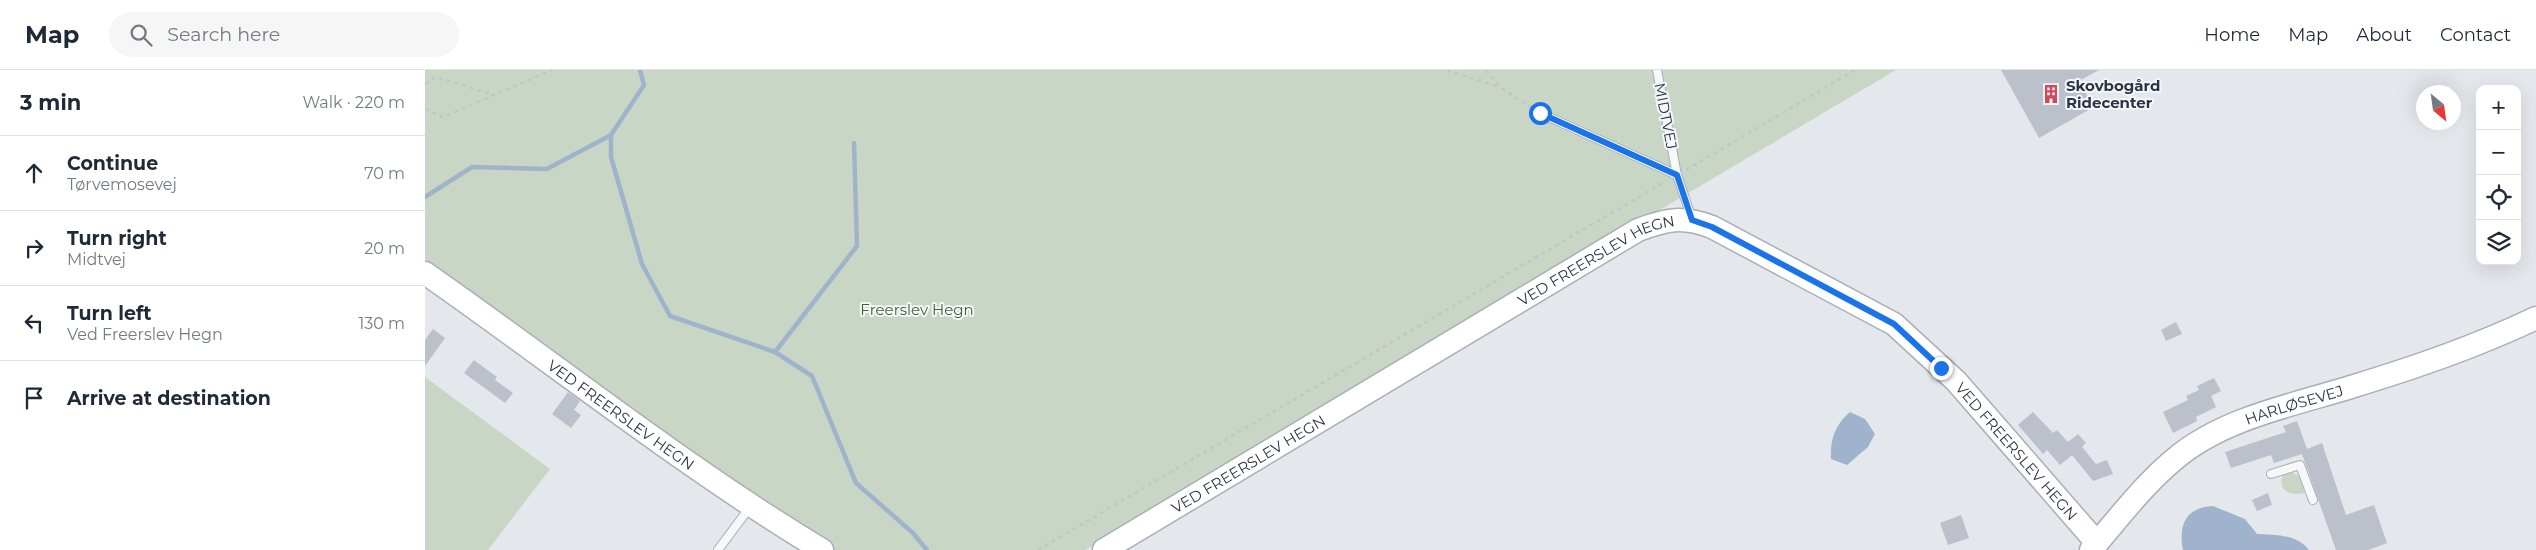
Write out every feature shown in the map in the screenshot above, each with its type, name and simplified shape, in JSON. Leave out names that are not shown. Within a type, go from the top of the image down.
[{"type":"street","name":"VED FREERSLEV HEGN","points":[[1105,550],[1638,230],[1657,222],[1692,220],[1712,227],[1894,324],[1956,382],[2094,546]]},
{"type":"street","name":"VED FREERSLEV HEGN","points":[[425,273],[536,351],[750,507],[822,550]]},
{"type":"street","name":"HARLØSEVEJ","points":[[2094,546],[2169,464],[2201,441],[2252,418],[2458,353],[2536,318]]},
{"type":"lane","name":"MIDTVEJ","points":[[1657,70],[1677,175],[1692,220]]},
{"type":"lane","points":[[1540,113],[1677,175]]},
{"type":"lane","points":[[2271,474],[2300,465],[2313,500]]},
{"type":"lane","points":[[718,550],[750,507]]},
{"type":"path","points":[[425,109],[443,117],[552,70]]},
{"type":"path","points":[[1447,70],[1500,88],[1540,113]]},
{"type":"path","points":[[1486,70],[1500,88]]},
{"type":"path","points":[[1038,550],[1855,70]]},
{"type":"path","points":[[425,84],[436,77],[495,95]]},
{"type":"green space","name":"Freerslev Hegn","points":[[425,70],[1896,70],[1085,550],[833,550],[425,269]]},
{"type":"green space","points":[[425,377],[550,469],[488,550],[425,550]]},
{"type":"green space","points":[[2289,472],[2299,476],[2304,493],[2293,494],[2285,491],[2282,479],[2284,473]]},
{"type":"water","points":[[1850,412],[1865,419],[1875,434],[1868,447],[1847,465],[1831,459],[1831,452],[1837,427]]},
{"type":"water","points":[[2213,506],[2245,519],[2257,534],[2292,538],[2309,550],[2183,550],[2182,533],[2186,519],[2196,510]]},
{"type":"building","name":"Skovbogård Ridecenter","points":[[2001,70],[2099,70],[2079,81],[2094,107],[2039,138]]},
{"type":"building","points":[[2176,322],[2182,334],[2166,341],[2161,330]]},
{"type":"building","points":[[433,329],[445,338],[425,366],[425,340]]},
{"type":"building","points":[[474,360],[497,377],[495,380],[513,393],[505,403],[464,373]]},
{"type":"building","points":[[2214,378],[2221,391],[2211,396],[2216,407],[2196,417],[2197,421],[2173,433],[2163,412],[2188,400],[2186,396],[2199,390],[2197,386]]},
{"type":"building","points":[[568,392],[580,401],[574,410],[581,415],[571,428],[552,414]]},
{"type":"building","points":[[2033,412],[2053,433],[2057,430],[2068,442],[2078,434],[2086,443],[2082,447],[2096,464],[2107,460],[2113,474],[2093,481],[2072,455],[2060,465],[2047,450],[2043,454],[2018,425]]},
{"type":"building","points":[[2297,421],[2307,449],[2322,443],[2346,515],[2374,505],[2387,543],[2368,550],[2336,550],[2302,454],[2274,463],[2271,455],[2231,468],[2225,452],[2286,432],[2283,426]]},
{"type":"building","points":[[2268,493],[2272,505],[2257,511],[2252,500]]},
{"type":"building","points":[[1961,515],[1969,538],[1948,545],[1940,523]]},
{"type":"waterway","points":[[640,70],[644,85],[611,135],[611,157],[642,264],[670,316],[775,352],[812,376],[856,483],[913,533],[927,550]]},
{"type":"waterway","points":[[425,197],[472,167],[547,169],[611,135]]},
{"type":"waterway","points":[[775,352],[857,246],[854,143]]},
{"type":"place","name":"Skovbogård Ridecenter","points":[[2051,94]]},
{"type":"route","points":[[1540,113],[1677,175],[1692,220],[1712,227],[1894,324],[1941,368]]}]
